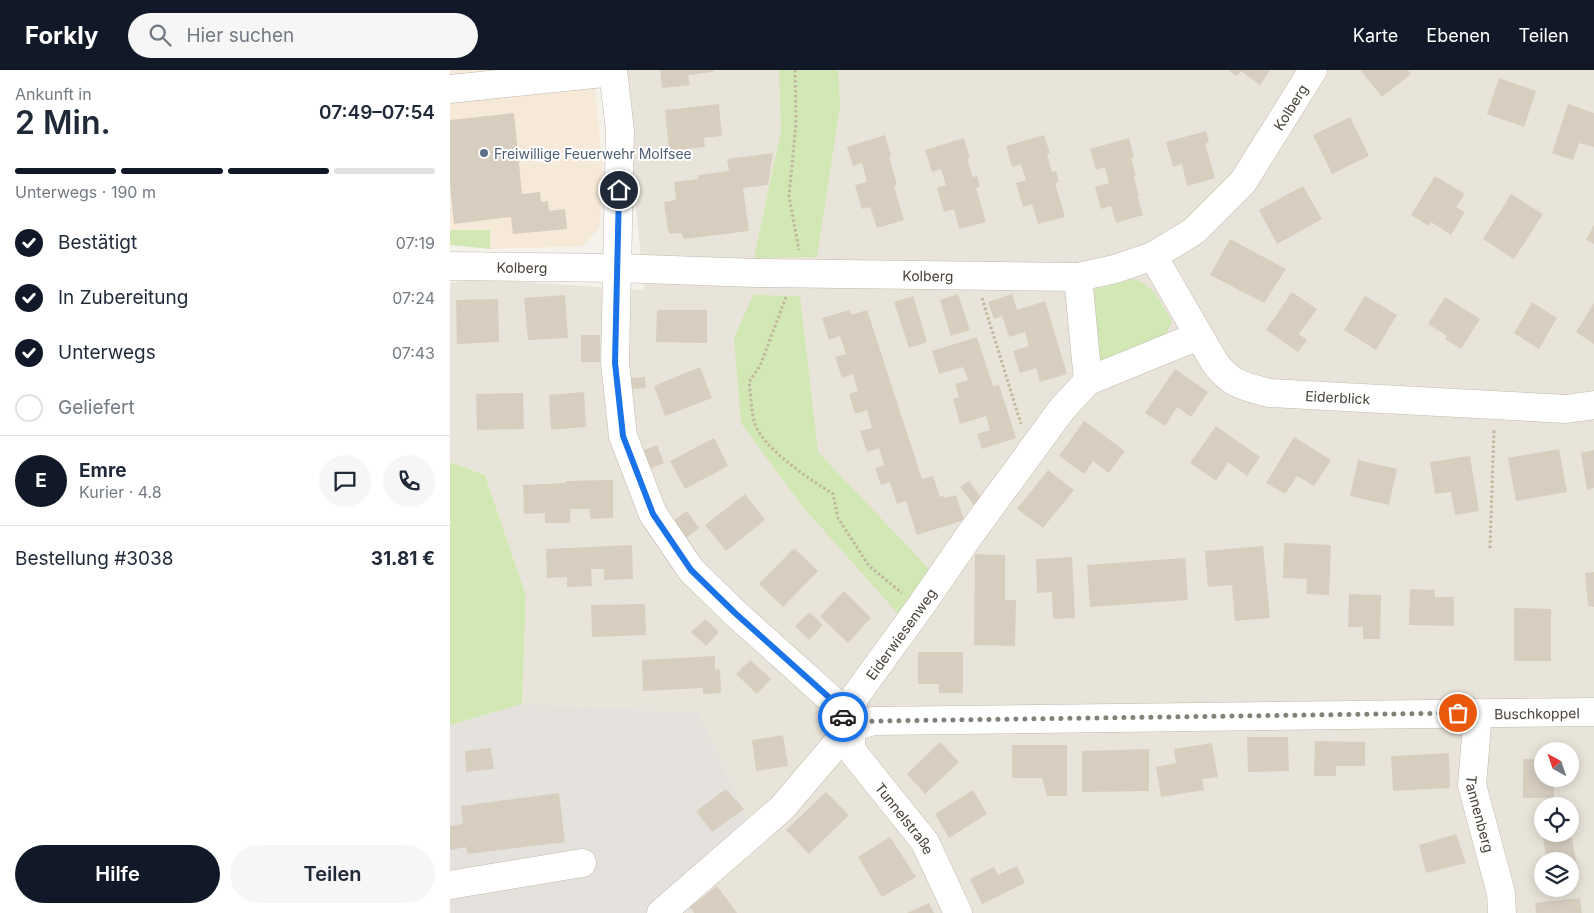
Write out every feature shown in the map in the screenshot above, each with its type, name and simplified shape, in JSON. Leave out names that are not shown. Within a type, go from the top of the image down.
[{"type":"street","name":"Kolberg","points":[[450,266],[1078,277],[1115,269],[1153,256],[1194,231],[1243,182],[1313,70]]},
{"type":"street","points":[[450,89],[613,71],[620,131],[615,363],[623,436],[653,514],[691,570],[735,613],[832,700],[850,728],[782,808],[661,913]]},
{"type":"street","name":"Eiderblick","points":[[1153,256],[1215,363],[1225,376],[1241,385],[1269,393],[1495,406],[1566,409],[1594,405]]},
{"type":"street","points":[[1078,277],[1088,381],[1198,336]]},
{"type":"street","name":"Eiderwiesenweg","points":[[850,728],[854,698],[1062,409],[1088,381]]},
{"type":"street","name":"Buschkoppel","points":[[850,728],[873,721],[1594,712]]},
{"type":"street","name":"Tannenberg","points":[[1478,713],[1472,785],[1501,893],[1502,913]]},
{"type":"street","name":"Tunnelstraße","points":[[850,728],[852,751],[925,842],[958,913]]},
{"type":"street","points":[[450,885],[582,862]]},
{"type":"path","points":[[795,70],[796,123],[789,196],[800,249],[760,366],[749,382],[754,422],[769,446],[833,494],[838,518],[869,566],[920,607]]},
{"type":"path","points":[[980,276],[980,290],[1030,453]]},
{"type":"path","points":[[1490,548],[1495,406]]},
{"type":"shaded area","points":[[450,70],[593,70],[604,179],[599,228],[583,246],[490,249],[490,230],[450,230]]},
{"type":"shaded area","points":[[623,70],[1594,70],[1594,913],[675,913],[751,824],[698,712],[522,704],[526,596],[485,475],[450,462],[450,283],[479,279],[644,290]]},
{"type":"shaded area","points":[[522,704],[698,712],[751,824],[646,913],[450,913],[450,725]]},
{"type":"green space","points":[[779,70],[838,70],[840,106],[817,257],[754,258],[781,131]]},
{"type":"green space","points":[[450,230],[490,230],[490,249],[450,245]]},
{"type":"green space","points":[[1134,279],[1153,291],[1172,322],[1165,336],[1092,365],[1090,295],[1096,289]]},
{"type":"green space","points":[[753,295],[800,296],[818,452],[932,572],[900,616],[803,507],[741,423],[734,338]]},
{"type":"green space","points":[[450,462],[485,475],[526,596],[522,704],[450,725]]},
{"type":"building","points":[[660,70],[713,70],[713,72],[688,75],[690,85],[662,88]]},
{"type":"building","points":[[1228,70],[1270,70],[1260,85],[1241,71],[1237,76]]},
{"type":"building","points":[[1360,70],[1408,70],[1411,74],[1382,97]]},
{"type":"building","points":[[1499,78],[1536,91],[1524,127],[1487,114]]},
{"type":"building","points":[[719,104],[722,136],[704,138],[705,147],[669,151],[665,110]]},
{"type":"building","points":[[1568,104],[1594,113],[1594,147],[1579,143],[1573,160],[1552,153]]},
{"type":"building","name":"Freiwillige Feuerwehr Molfsee","points":[[514,113],[522,194],[540,192],[541,202],[548,201],[549,211],[565,209],[567,229],[513,234],[511,217],[454,224],[450,185],[450,120]]},
{"type":"building","points":[[1350,117],[1369,156],[1332,174],[1313,135]]},
{"type":"building","points":[[1206,131],[1209,142],[1205,144],[1215,178],[1187,186],[1182,164],[1173,167],[1166,142]]},
{"type":"building","points":[[885,135],[897,185],[894,186],[904,220],[877,228],[870,207],[862,209],[855,185],[867,182],[862,163],[853,166],[847,147]]},
{"type":"building","points":[[1044,135],[1050,153],[1047,154],[1052,172],[1056,171],[1059,182],[1055,183],[1065,217],[1038,224],[1032,204],[1023,207],[1016,183],[1026,180],[1021,164],[1012,167],[1006,146]]},
{"type":"building","points":[[964,138],[970,158],[967,159],[973,177],[977,176],[980,187],[976,188],[986,222],[959,229],[954,209],[944,212],[937,188],[946,185],[941,169],[932,172],[925,150]]},
{"type":"building","points":[[1129,138],[1134,157],[1131,158],[1136,176],[1134,177],[1139,196],[1137,196],[1143,215],[1116,223],[1111,206],[1101,209],[1095,187],[1109,183],[1105,167],[1096,170],[1090,149]]},
{"type":"building","points":[[773,153],[768,185],[743,188],[749,231],[684,239],[681,233],[671,234],[668,232],[664,202],[676,200],[674,182],[698,179],[698,175],[729,171],[727,159]]},
{"type":"building","points":[[1435,176],[1465,194],[1456,207],[1465,212],[1451,235],[1431,222],[1429,226],[1411,215]]},
{"type":"building","points":[[1303,186],[1322,219],[1277,244],[1259,210]]},
{"type":"building","points":[[1511,194],[1543,214],[1514,259],[1483,239]]},
{"type":"building","points":[[1594,225],[1594,244],[1586,240]]},
{"type":"building","points":[[1230,239],[1286,269],[1264,303],[1210,275]]},
{"type":"building","points":[[1292,292],[1317,309],[1299,334],[1307,340],[1298,352],[1266,330]]},
{"type":"building","points":[[958,294],[970,330],[951,336],[940,300]]},
{"type":"building","points":[[1012,294],[1017,310],[1045,301],[1067,374],[1040,382],[1036,368],[1020,373],[1013,351],[1029,346],[1025,332],[1009,337],[1002,316],[994,319],[988,302]]},
{"type":"building","points":[[565,295],[568,338],[528,340],[524,298]]},
{"type":"building","points":[[913,296],[927,342],[909,348],[894,302]]},
{"type":"building","points":[[1365,296],[1397,315],[1376,350],[1344,330]]},
{"type":"building","points":[[1445,297],[1480,319],[1461,349],[1445,339],[1447,336],[1428,324]]},
{"type":"building","points":[[498,299],[499,342],[457,344],[456,300]]},
{"type":"building","points":[[1532,302],[1557,318],[1539,349],[1514,333]]},
{"type":"building","points":[[1594,303],[1594,344],[1576,332]]},
{"type":"building","points":[[657,310],[707,310],[707,343],[656,342]]},
{"type":"building","points":[[850,310],[851,315],[867,310],[922,479],[933,476],[940,497],[944,496],[945,498],[956,495],[964,520],[917,535],[906,501],[897,504],[890,482],[881,485],[875,468],[884,465],[879,448],[867,452],[860,431],[872,428],[867,410],[855,414],[849,394],[858,391],[853,374],[842,378],[835,357],[846,354],[840,336],[829,340],[822,318]]},
{"type":"building","points":[[581,335],[600,335],[600,362],[581,362]]},
{"type":"building","points":[[977,337],[993,386],[999,385],[1016,438],[982,449],[977,434],[990,430],[986,416],[960,424],[953,399],[959,397],[955,384],[968,380],[963,367],[939,374],[932,351]]},
{"type":"building","points":[[700,367],[712,398],[665,416],[654,386]]},
{"type":"building","points":[[1175,369],[1208,392],[1191,417],[1177,407],[1165,426],[1145,413]]},
{"type":"building","points":[[645,377],[646,388],[630,389],[629,378]]},
{"type":"building","points":[[584,392],[586,427],[551,430],[549,395]]},
{"type":"building","points":[[523,393],[524,429],[477,430],[476,394]]},
{"type":"building","points":[[1084,421],[1125,451],[1109,473],[1093,461],[1084,474],[1059,456]]},
{"type":"building","points":[[1216,426],[1260,457],[1247,476],[1228,462],[1216,481],[1190,463]]},
{"type":"building","points":[[1294,437],[1331,460],[1314,486],[1297,476],[1285,494],[1266,483]]},
{"type":"building","points":[[714,438],[728,466],[685,489],[670,461]]},
{"type":"building","points":[[657,445],[664,463],[649,469],[642,451]]},
{"type":"building","points":[[1559,449],[1567,492],[1516,501],[1508,458]]},
{"type":"building","points":[[1594,450],[1594,488],[1587,490],[1581,453]]},
{"type":"building","points":[[1470,456],[1479,511],[1455,515],[1451,492],[1435,494],[1430,462]]},
{"type":"building","points":[[1358,460],[1397,469],[1389,505],[1350,496]]},
{"type":"building","points":[[1048,470],[1074,490],[1043,528],[1017,509]]},
{"type":"building","points":[[613,480],[613,518],[590,519],[590,509],[570,509],[570,523],[545,523],[545,513],[524,514],[523,485],[566,483],[566,481]]},
{"type":"building","points":[[969,481],[985,502],[978,511],[960,487]]},
{"type":"building","points":[[745,494],[765,520],[726,551],[705,525]]},
{"type":"building","points":[[687,511],[699,528],[686,538],[674,520]]},
{"type":"building","points":[[1284,543],[1331,545],[1329,595],[1306,594],[1307,579],[1283,578]]},
{"type":"building","points":[[632,545],[633,579],[604,580],[604,569],[591,569],[592,586],[567,587],[567,577],[547,578],[546,549]]},
{"type":"building","points":[[1263,546],[1270,618],[1235,621],[1232,585],[1208,587],[1205,551]]},
{"type":"building","points":[[794,548],[818,571],[783,607],[759,584]]},
{"type":"building","points":[[975,554],[1005,555],[1005,600],[1016,600],[1015,646],[974,645]]},
{"type":"building","points":[[1072,557],[1075,618],[1053,619],[1052,592],[1037,593],[1036,559]]},
{"type":"building","points":[[1185,558],[1188,600],[1090,607],[1087,565]]},
{"type":"building","points":[[1594,572],[1594,607],[1588,606],[1585,573]]},
{"type":"building","points":[[1410,589],[1435,590],[1435,597],[1454,597],[1454,626],[1409,625]]},
{"type":"building","points":[[844,591],[871,618],[848,643],[820,616]]},
{"type":"building","points":[[1349,594],[1381,595],[1380,639],[1363,639],[1363,627],[1348,627]]},
{"type":"building","points":[[645,604],[646,635],[592,637],[591,605]]},
{"type":"building","points":[[1514,608],[1551,609],[1551,661],[1514,661]]},
{"type":"building","points":[[810,612],[823,625],[809,640],[795,626]]},
{"type":"building","points":[[705,619],[719,632],[706,646],[691,632]]},
{"type":"building","points":[[918,652],[963,652],[963,693],[939,693],[939,684],[918,684]]},
{"type":"building","points":[[715,656],[715,670],[720,669],[721,693],[703,694],[703,688],[643,691],[642,660]]},
{"type":"building","points":[[750,660],[771,679],[757,694],[736,674]]},
{"type":"building","points":[[783,735],[788,766],[756,771],[752,740]]},
{"type":"building","points":[[1247,737],[1288,737],[1289,771],[1248,772]]},
{"type":"building","points":[[1315,741],[1365,742],[1365,766],[1336,766],[1336,776],[1314,776]]},
{"type":"building","points":[[940,742],[959,762],[925,794],[907,774]]},
{"type":"building","points":[[1212,743],[1218,777],[1202,779],[1204,790],[1161,797],[1156,767],[1176,763],[1174,749]]},
{"type":"building","points":[[1012,745],[1067,745],[1067,796],[1047,796],[1042,778],[1012,778]]},
{"type":"building","points":[[491,748],[494,769],[466,772],[465,751]]},
{"type":"building","points":[[1149,749],[1149,791],[1082,792],[1082,751]]},
{"type":"building","points":[[1449,753],[1450,788],[1393,791],[1391,756]]},
{"type":"building","points":[[1523,759],[1534,759],[1534,788],[1554,788],[1554,797],[1523,798]]},
{"type":"building","points":[[726,789],[744,809],[712,832],[696,811]]},
{"type":"building","points":[[973,790],[987,814],[949,838],[935,814]]},
{"type":"building","points":[[826,792],[849,815],[809,854],[786,830]]},
{"type":"building","points":[[559,793],[565,842],[467,854],[466,847],[450,850],[450,826],[463,824],[461,806]]},
{"type":"building","points":[[1456,834],[1466,863],[1426,873],[1419,845]]},
{"type":"building","points":[[890,837],[916,877],[882,897],[858,857]]},
{"type":"building","points":[[1544,842],[1573,842],[1574,852],[1545,852]]},
{"type":"building","points":[[1017,866],[1025,883],[982,904],[970,879],[994,867],[998,875]]},
{"type":"building","points":[[717,886],[737,913],[694,913],[690,907]]},
{"type":"building","points":[[1580,898],[1582,913],[1536,913],[1535,903]]},
{"type":"building","points":[[929,903],[934,913],[907,913]]},
{"type":"way so far","points":[[843,717],[850,728],[873,721],[1458,713]]},
{"type":"place","name":"Freiwillige Feuerwehr Molfsee","points":[[484,153]]},
{"type":"route","points":[[619,190],[615,363],[623,436],[653,514],[691,570],[735,613],[832,700],[843,717]]}]
